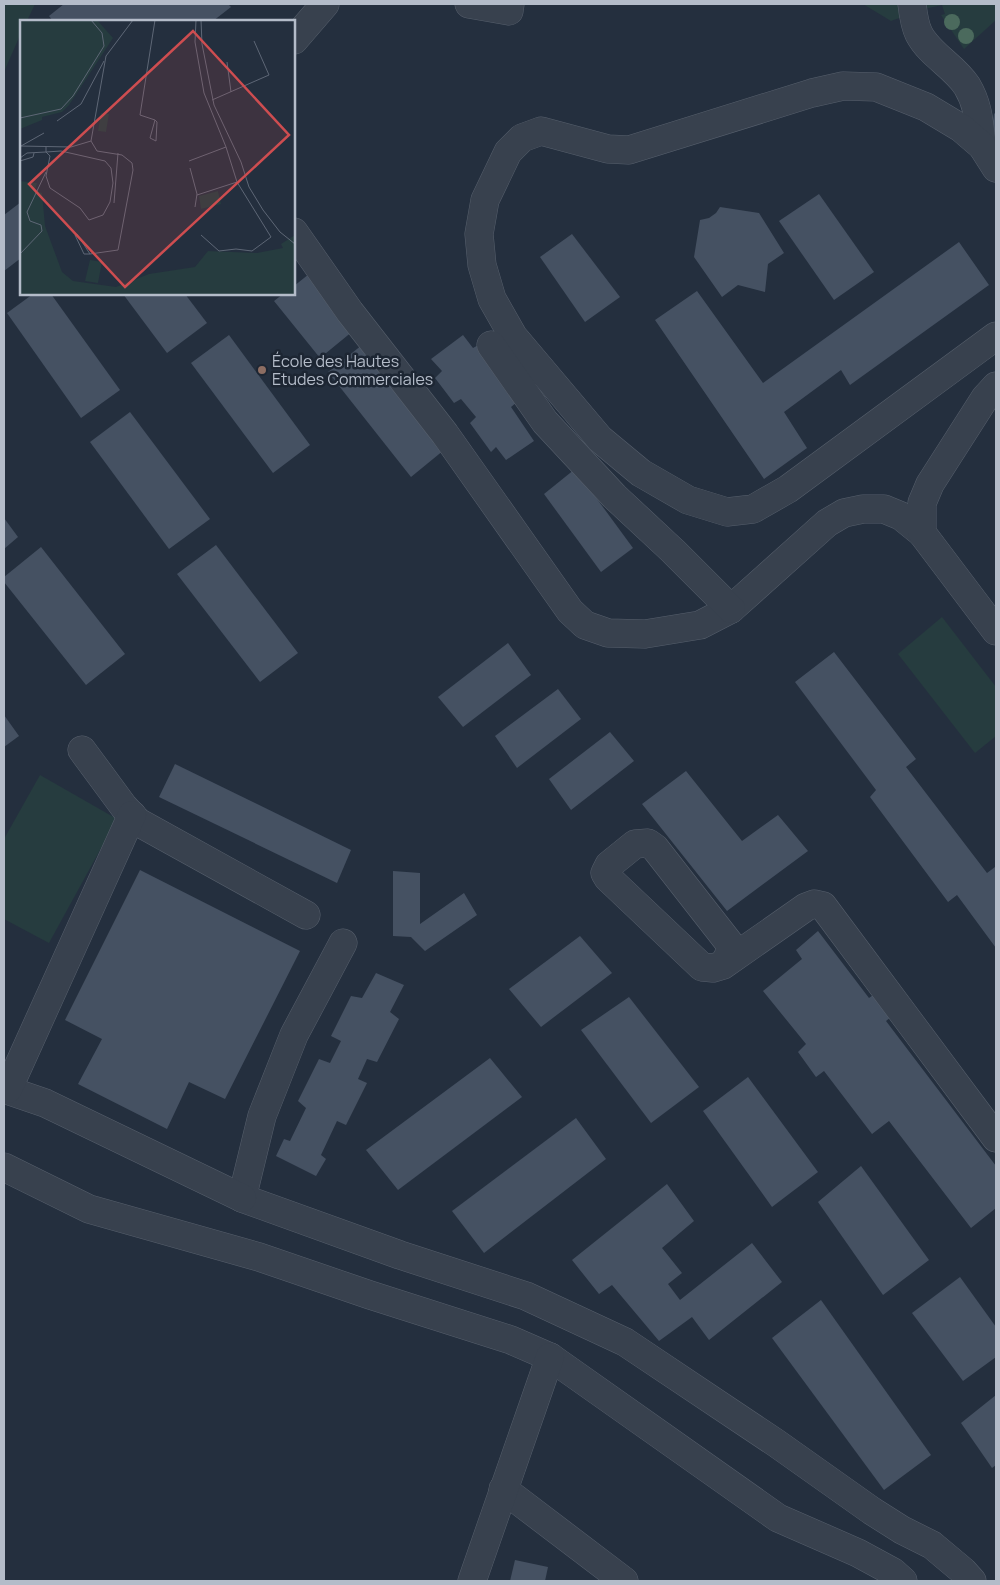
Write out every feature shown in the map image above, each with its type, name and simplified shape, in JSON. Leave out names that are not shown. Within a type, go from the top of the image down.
[{"type":"street","points":[[295,39],[325,4]]},
{"type":"street","points":[[469,4],[509,12],[510,4]]},
{"type":"street","points":[[912,4],[919,34],[966,86],[978,110],[989,157]]},
{"type":"street","points":[[989,157],[960,128],[926,107],[876,88],[843,86],[812,92],[630,150],[608,149],[541,131],[522,138],[508,152],[485,200],[479,234],[482,265],[492,299],[513,336],[600,440],[641,473],[672,491],[688,500],[727,512],[752,509],[788,489],[996,336]]},
{"type":"street","points":[[295,233],[350,312],[445,434],[570,611],[585,625],[608,634],[645,634],[700,625],[731,609],[827,523],[844,513],[863,509],[884,509],[901,516],[922,533],[996,631]]},
{"type":"street","points":[[491,345],[545,422],[614,496],[731,609]]},
{"type":"street","points":[[922,533],[922,503],[930,484],[985,398],[996,386]]},
{"type":"street","points":[[82,750],[138,822],[306,915]]},
{"type":"street","points":[[132,815],[6,1089],[45,1103],[242,1198],[400,1255],[526,1296],[624,1342],[776,1443],[872,1511],[902,1530],[932,1545],[972,1581]]},
{"type":"street","points":[[723,965],[730,953],[730,944],[655,848],[648,843],[635,844],[609,865],[605,873],[608,878],[702,967],[713,968],[723,965],[806,907],[814,904],[823,906],[996,1138]]},
{"type":"street","points":[[242,1198],[262,1116],[294,1035],[343,943]]},
{"type":"street","points":[[4,1167],[89,1209],[259,1257],[511,1340],[550,1356],[778,1518],[858,1553],[893,1572],[903,1581]]},
{"type":"street","points":[[472,1581],[550,1356]]},
{"type":"street","points":[[503,1489],[624,1581]]},
{"type":"green space","points":[[4,4],[35,4],[27,20],[20,20],[20,35],[4,72]]},
{"type":"green space","points":[[863,4],[996,4],[996,20],[964,49],[941,15],[945,14],[942,5],[924,9],[891,21]]},
{"type":"green space","points":[[942,617],[996,687],[996,736],[975,753],[898,654]]},
{"type":"green space","points":[[40,775],[117,819],[49,943],[4,919],[4,839]]},
{"type":"building","points":[[64,4],[228,4],[231,7],[214,20],[52,20],[49,16]]},
{"type":"building","points":[[996,112],[996,135],[992,129]]},
{"type":"building","points":[[819,194],[874,272],[834,300],[779,221]]},
{"type":"building","points":[[20,203],[20,259],[4,271],[4,215]]},
{"type":"building","points":[[720,207],[759,213],[784,253],[768,264],[765,292],[738,285],[722,297],[694,257],[700,220],[709,218]]},
{"type":"building","points":[[572,234],[620,297],[585,322],[540,257]]},
{"type":"building","points":[[959,242],[989,285],[850,385],[841,370],[784,412],[807,448],[764,479],[655,320],[697,291],[763,383]]},
{"type":"building","points":[[309,274],[353,331],[320,358],[274,301],[282,295],[295,295],[295,285]]},
{"type":"building","points":[[32,295],[52,295],[120,390],[81,418],[7,313]]},
{"type":"building","points":[[124,295],[186,295],[207,323],[167,353]]},
{"type":"building","points":[[229,335],[310,445],[273,473],[191,363]]},
{"type":"building","points":[[463,335],[473,348],[482,343],[517,402],[511,407],[534,441],[506,460],[496,447],[491,452],[470,423],[476,417],[461,399],[454,403],[435,378],[442,371],[431,359]]},
{"type":"building","points":[[362,345],[444,450],[411,477],[328,372]]},
{"type":"building","points":[[130,412],[210,519],[169,549],[90,442]]},
{"type":"building","points":[[575,469],[633,548],[601,572],[544,494]]},
{"type":"building","points":[[4,518],[18,537],[4,549]]},
{"type":"building","points":[[216,545],[298,653],[260,682],[177,574]]},
{"type":"building","points":[[41,547],[125,654],[86,685],[4,582],[4,577]]},
{"type":"building","points":[[508,643],[531,675],[463,727],[438,697]]},
{"type":"building","points":[[834,652],[916,759],[906,767],[987,873],[995,867],[996,948],[957,895],[948,902],[870,797],[876,790],[795,682]]},
{"type":"building","points":[[558,689],[581,719],[517,768],[495,736]]},
{"type":"building","points":[[4,715],[19,736],[4,747]]},
{"type":"building","points":[[610,732],[634,761],[571,810],[549,779]]},
{"type":"building","points":[[175,764],[351,850],[337,883],[159,797]]},
{"type":"building","points":[[686,771],[742,841],[778,815],[808,851],[727,911],[642,804]]},
{"type":"building","points":[[140,870],[300,951],[225,1099],[189,1082],[167,1129],[78,1084],[102,1039],[65,1020]]},
{"type":"building","points":[[393,871],[420,873],[420,924],[464,893],[477,915],[425,951],[411,937],[393,936]]},
{"type":"building","points":[[818,931],[869,998],[880,990],[897,1012],[886,1021],[996,1166],[996,1208],[971,1228],[889,1121],[872,1134],[824,1071],[816,1077],[798,1052],[806,1044],[763,991],[802,959],[796,950]]},
{"type":"building","points":[[580,936],[612,973],[541,1027],[509,989]]},
{"type":"building","points":[[376,973],[404,985],[390,1012],[399,1019],[377,1062],[367,1059],[358,1079],[367,1083],[346,1125],[337,1121],[321,1155],[326,1159],[316,1176],[276,1156],[284,1139],[290,1141],[306,1108],[298,1101],[319,1059],[330,1063],[341,1041],[331,1036],[351,996],[362,998]]},
{"type":"building","points":[[629,997],[699,1087],[651,1123],[581,1030]]},
{"type":"building","points":[[490,1058],[522,1097],[398,1190],[366,1150]]},
{"type":"building","points":[[748,1077],[818,1172],[772,1207],[703,1111]]},
{"type":"building","points":[[576,1118],[606,1159],[484,1253],[452,1211]]},
{"type":"building","points":[[861,1166],[929,1260],[883,1295],[818,1202]]},
{"type":"building","points":[[667,1184],[694,1221],[662,1248],[682,1273],[668,1284],[680,1300],[752,1243],[782,1282],[709,1340],[692,1317],[659,1341],[612,1285],[599,1294],[572,1260]]},
{"type":"building","points":[[960,1277],[996,1327],[996,1357],[963,1381],[912,1313]]},
{"type":"building","points":[[821,1300],[931,1455],[884,1490],[772,1338]]},
{"type":"building","points":[[996,1395],[996,1465],[992,1468],[961,1423]]},
{"type":"building","points":[[515,1560],[548,1567],[545,1581],[510,1581]]},
{"type":"place","name":"École des Hautes Etudes Commerciales","points":[[262,370]]}]
